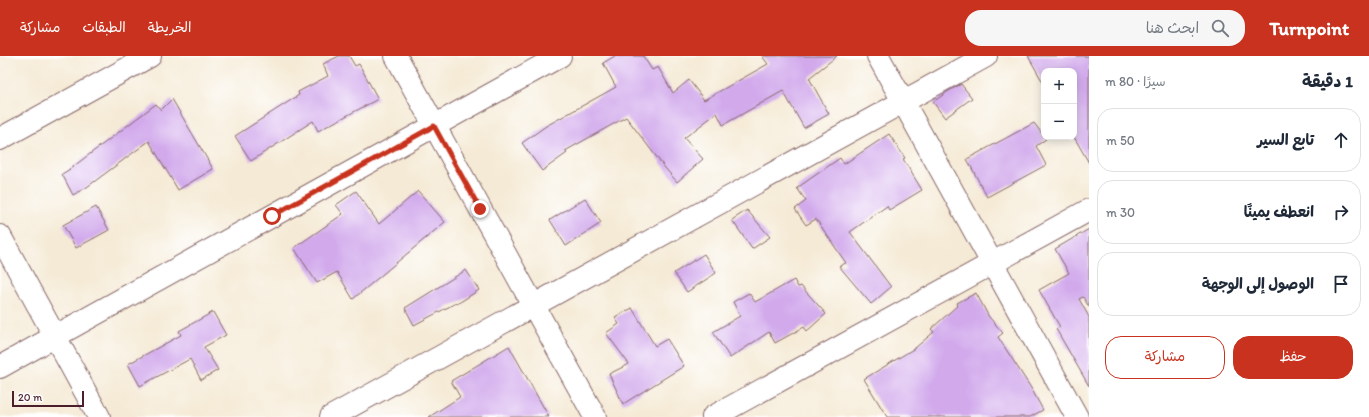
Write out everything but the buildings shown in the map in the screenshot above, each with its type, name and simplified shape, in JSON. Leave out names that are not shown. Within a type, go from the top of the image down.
[{"type":"street","points":[[0,139],[150,56]]},
{"type":"street","points":[[396,56],[595,417]]},
{"type":"street","points":[[0,367],[560,56]]},
{"type":"street","points":[[878,56],[1077,417]]},
{"type":"street","points":[[331,417],[986,56]]},
{"type":"street","points":[[713,417],[1089,210]]},
{"type":"street","points":[[0,236],[99,417]]},
{"type":"street","points":[[1082,417],[1089,413]]},
{"type":"route","points":[[272,216],[434,126],[480,209]]}]
